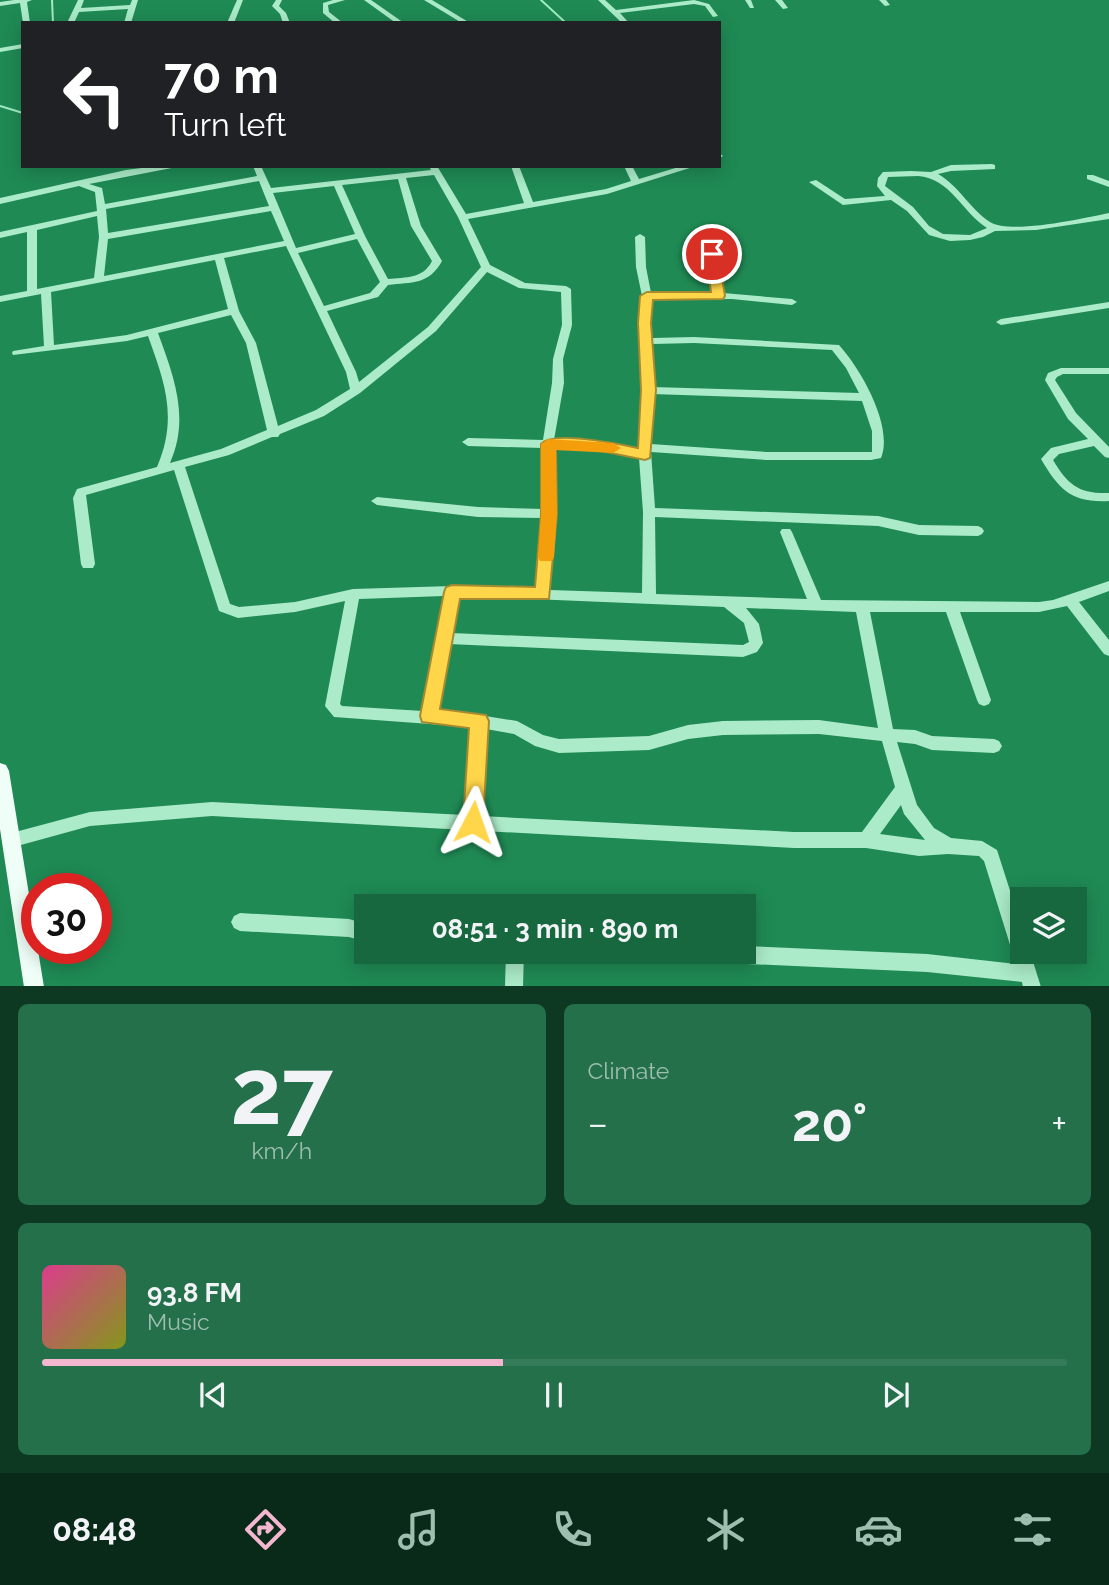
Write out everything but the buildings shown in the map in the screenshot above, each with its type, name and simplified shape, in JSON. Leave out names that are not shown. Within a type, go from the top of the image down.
[{"type":"main road","points":[[0,771],[34,986]]},
{"type":"street","points":[[0,4],[29,0]]},
{"type":"street","points":[[71,21],[81,0]]},
{"type":"street","points":[[231,21],[240,0]]},
{"type":"street","points":[[279,0],[275,6],[283,13],[285,21]]},
{"type":"street","points":[[337,21],[326,13],[326,4],[327,1],[342,0]]},
{"type":"street","points":[[367,0],[398,21]]},
{"type":"street","points":[[427,0],[462,21]]},
{"type":"street","points":[[601,0],[624,21]]},
{"type":"street","points":[[778,0],[785,8]]},
{"type":"street","points":[[23,1],[27,21]]},
{"type":"street","points":[[615,12],[693,1],[707,5],[715,16]]},
{"type":"street","points":[[76,10],[134,4],[128,21]]},
{"type":"street","points":[[0,50],[21,46]]},
{"type":"street","points":[[933,175],[951,168],[992,167]]},
{"type":"street","points":[[0,201],[127,173],[163,168]]},
{"type":"street","points":[[258,168],[291,247],[351,372],[356,390]]},
{"type":"street","points":[[516,168],[530,205]]},
{"type":"street","points":[[629,168],[636,182]]},
{"type":"street","points":[[463,217],[607,191],[685,168]]},
{"type":"street","points":[[269,191],[435,169],[463,217],[486,267],[523,286],[566,289],[567,326],[557,367],[558,383],[548,444],[549,514],[543,594]]},
{"type":"street","points":[[995,227],[991,231],[969,237],[943,237],[926,229],[916,214],[890,198],[881,186],[882,178],[887,174],[933,175],[961,195],[981,219],[995,227],[1024,228],[1109,216]]},
{"type":"street","points":[[323,309],[374,295],[385,282],[422,279],[437,264],[413,219],[401,175]]},
{"type":"street","points":[[1090,177],[1109,184]]},
{"type":"street","points":[[0,235],[101,210],[262,178]]},
{"type":"street","points":[[336,182],[360,236],[385,282]]},
{"type":"street","points":[[813,182],[849,203],[890,198]]},
{"type":"street","points":[[82,185],[99,190],[104,237],[99,279]]},
{"type":"street","points":[[104,237],[276,208]]},
{"type":"street","points":[[32,229],[32,292]]},
{"type":"street","points":[[0,299],[219,258],[360,236]]},
{"type":"street","points":[[640,237],[640,267],[647,296],[645,323],[649,390],[645,451],[649,512],[649,597]]},
{"type":"street","points":[[710,246],[718,296]]},
{"type":"street","points":[[219,258],[234,311],[251,343],[274,434]]},
{"type":"street","points":[[88,564],[79,498],[81,492],[178,466],[274,434],[320,412],[356,390],[432,329],[486,267]]},
{"type":"street","points":[[46,289],[49,347]]},
{"type":"street","points":[[647,296],[718,296],[792,302]]},
{"type":"street","points":[[1001,323],[1109,305]]},
{"type":"street","points":[[16,353],[105,341],[234,311]]},
{"type":"street","points":[[152,331],[173,391],[174,441],[161,471]]},
{"type":"street","points":[[468,442],[596,445],[645,451],[766,456],[877,455],[880,444],[865,397],[856,375],[835,347],[694,340],[648,341]]},
{"type":"street","points":[[1109,371],[1061,372],[1052,375],[1050,380],[1072,416],[1109,454]]},
{"type":"street","points":[[649,390],[865,397]]},
{"type":"street","points":[[1096,441],[1063,448],[1047,459],[1073,492],[1084,498],[1109,498]]},
{"type":"street","points":[[178,466],[224,607],[230,611],[295,607],[352,594],[452,592],[649,597],[725,603],[862,607],[1039,607],[1109,586]]},
{"type":"street","points":[[377,501],[478,512],[549,514]]},
{"type":"street","points":[[649,512],[878,521],[919,530],[978,531]]},
{"type":"street","points":[[786,532],[816,605]]},
{"type":"street","points":[[429,716],[452,592]]},
{"type":"street","points":[[352,594],[332,706],[339,712],[480,721],[517,728],[559,746],[649,743],[688,732],[723,727],[819,727],[915,737],[932,743],[994,746]]},
{"type":"street","points":[[1069,599],[1109,650]]},
{"type":"street","points":[[444,638],[743,651],[752,648],[757,643],[754,623],[749,616],[725,603]]},
{"type":"street","points":[[951,606],[984,700]]},
{"type":"street","points":[[862,607],[887,734],[910,809],[928,833],[948,846]]},
{"type":"street","points":[[473,822],[480,721]]},
{"type":"street","points":[[866,840],[904,788]]},
{"type":"street","points":[[10,840],[90,819],[212,809],[794,840],[866,840],[919,848],[948,846],[982,849],[991,856],[1030,980],[927,963],[756,955]]},
{"type":"street","points":[[240,922],[354,929]]},
{"type":"street","points":[[514,986],[515,964]]},
{"type":"waterway","points":[[52,0],[53,21]]},
{"type":"waterway","points":[[541,0],[564,21]]},
{"type":"waterway","points":[[0,106],[21,112]]},
{"type":"slow traffic","points":[[546,557],[549,514],[548,444],[613,448]]},
{"type":"route","points":[[473,822],[480,721],[429,716],[452,592],[543,594],[549,514],[548,444],[596,445],[645,455],[649,390],[645,323],[647,296],[718,296],[712,254]]}]
